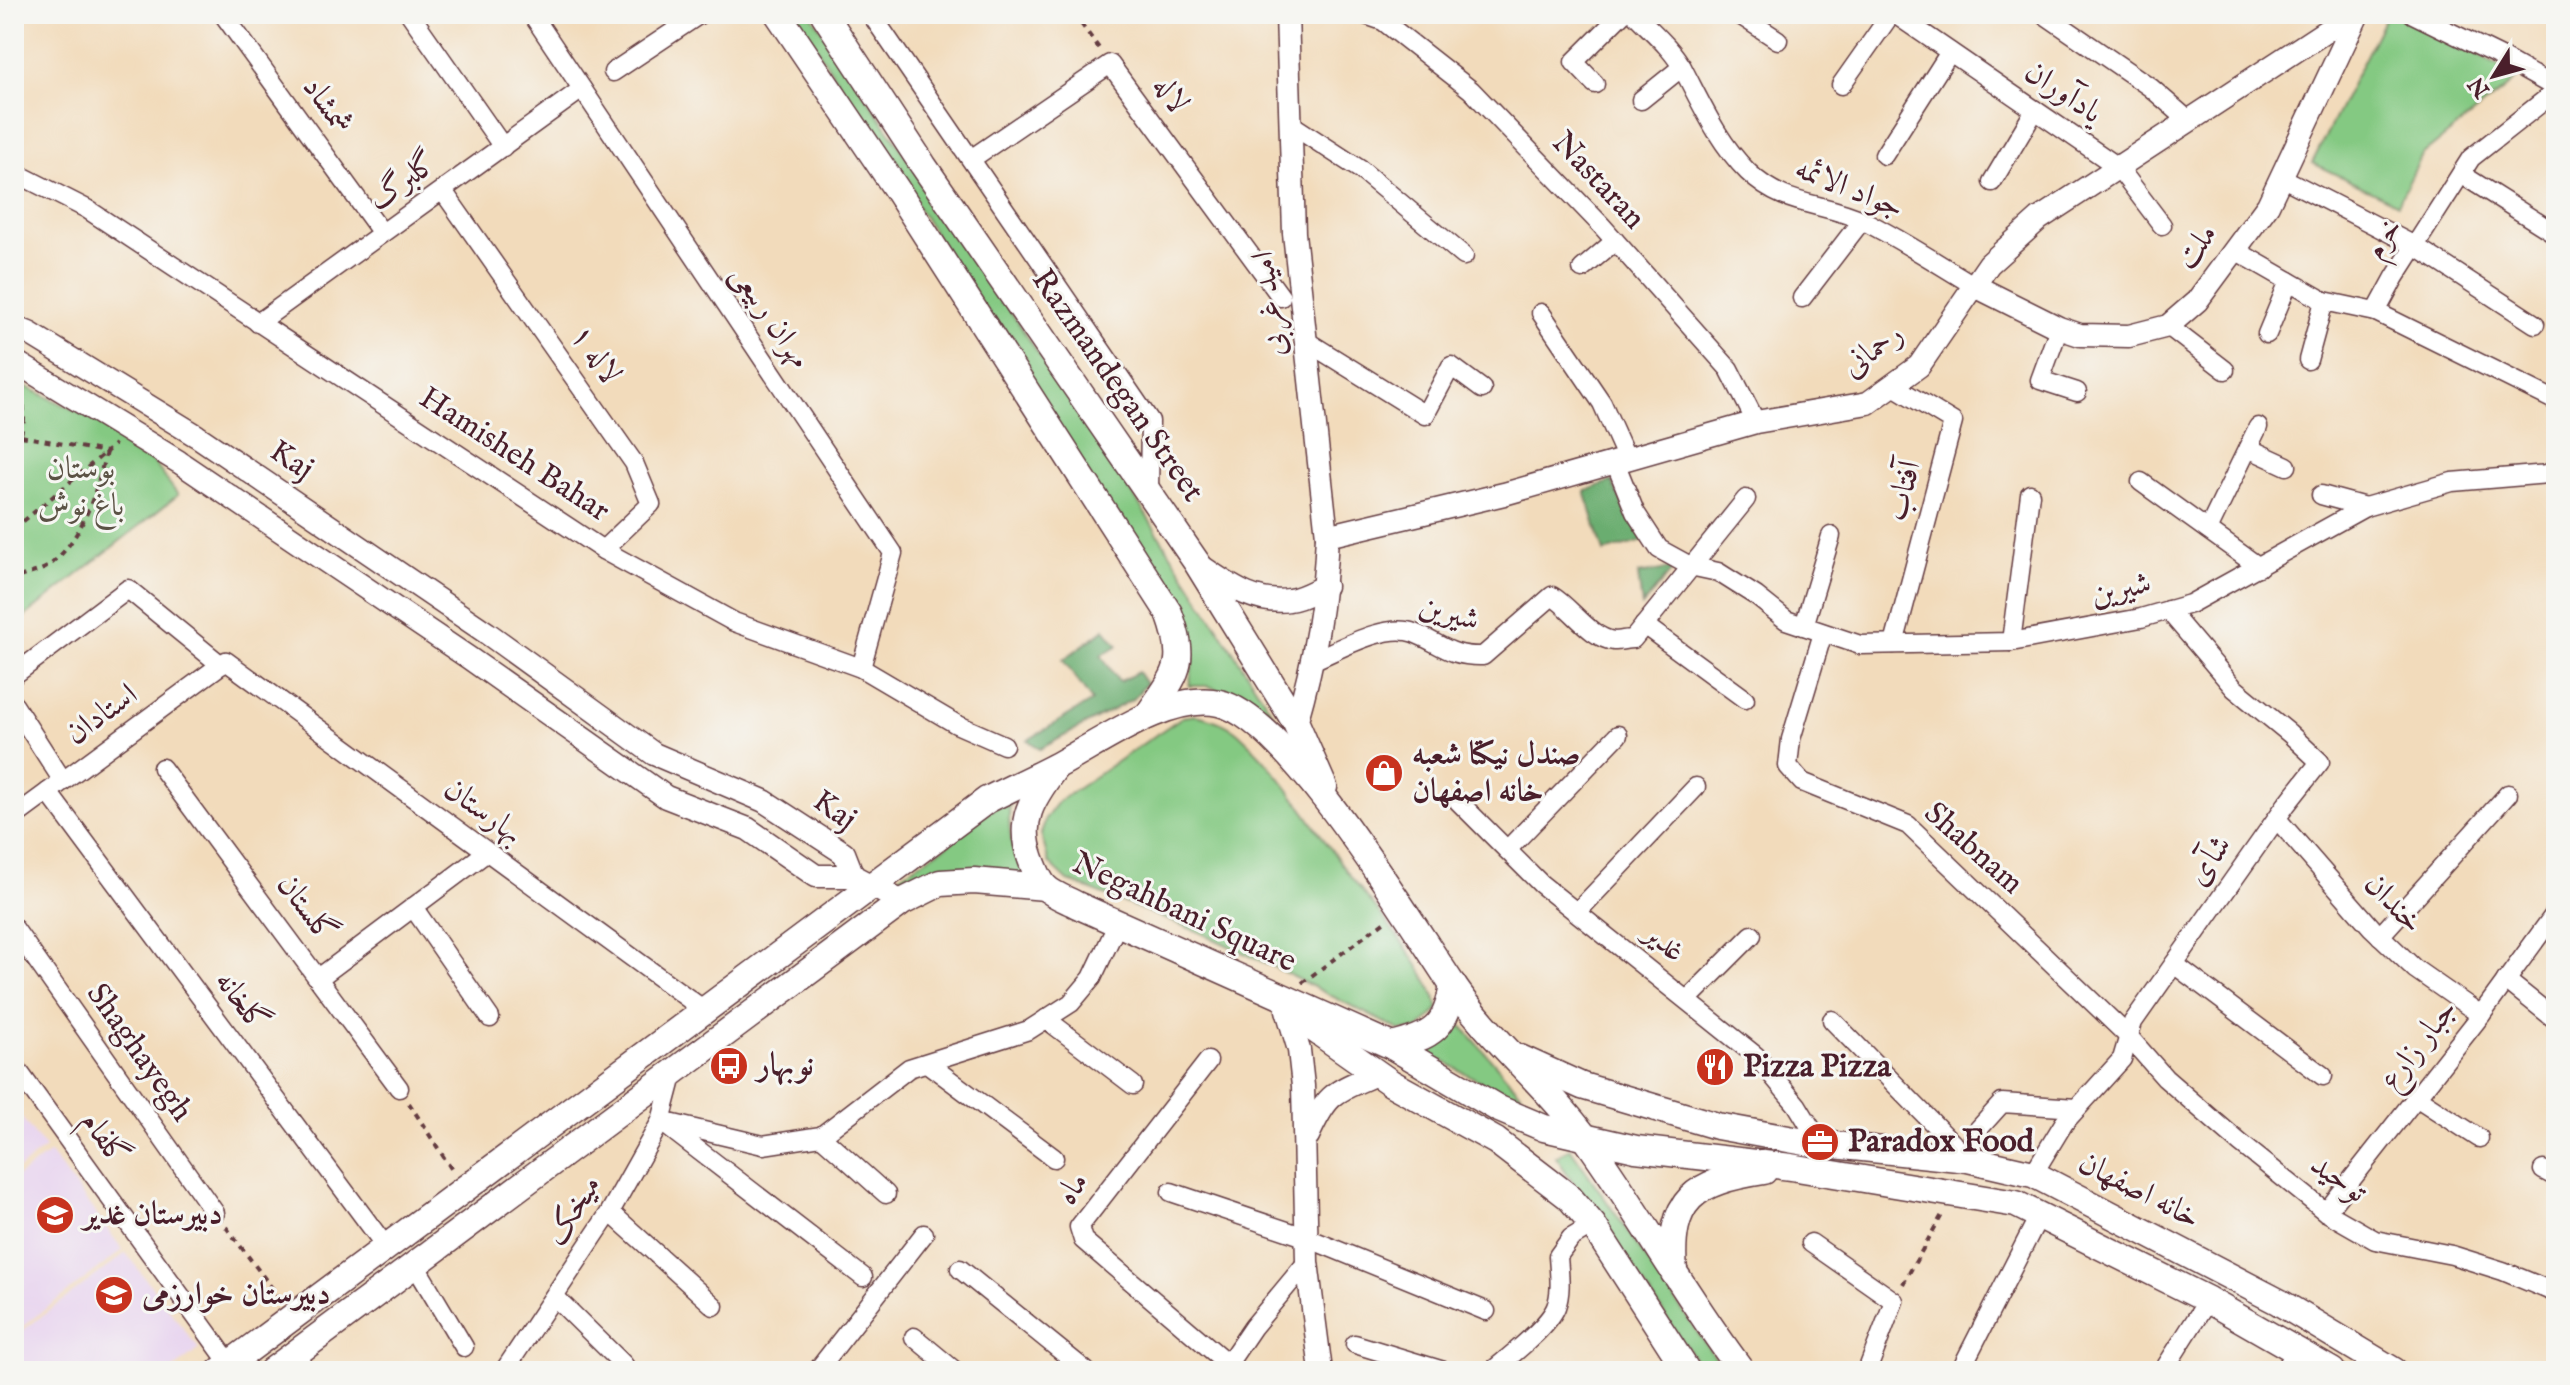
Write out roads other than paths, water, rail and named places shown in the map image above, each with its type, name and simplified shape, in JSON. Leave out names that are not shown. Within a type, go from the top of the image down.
[{"type":"main road","points":[[778,14],[897,190],[1169,613],[1178,639],[1180,663],[1148,715]]},
{"type":"main road","name":"Razmandegan Street","points":[[824,14],[923,165],[1197,563],[1296,723],[1333,809]]},
{"type":"main road","name":"Negahbani Square","points":[[1201,702],[1218,703],[1238,710],[1255,722],[1333,809],[1453,985],[1506,1052],[1587,1140],[1544,1128],[1499,1109],[1392,1046],[1278,998],[1077,905],[1045,887],[1032,864],[1024,840],[1032,798],[1056,766],[1148,715],[1201,702]]},
{"type":"main road","points":[[225,1368],[704,1010],[863,881],[987,800],[1056,766]]},
{"type":"main road","points":[[272,1371],[902,902],[940,883],[974,881],[1045,887]]},
{"type":"main road","points":[[1392,1046],[1421,1039],[1439,1026],[1449,1009],[1453,985]]},
{"type":"main road","points":[[1278,998],[1376,1074],[1496,1141],[1569,1197],[1593,1225],[1687,1371]]},
{"type":"main road","name":"خانه اصفهان","points":[[1506,1052],[1582,1086],[1717,1126],[1820,1143],[1968,1159],[2033,1174],[2279,1302],[2394,1371]]},
{"type":"main road","points":[[1587,1140],[1742,1371]]},
{"type":"main road","name":"خانه اصفهان","points":[[1587,1140],[1636,1149],[1791,1167],[2016,1204],[2208,1300],[2291,1361],[2332,1371]]},
{"type":"main road","points":[[1674,1273],[1672,1246],[1675,1221],[1688,1199],[1704,1187],[1732,1176],[1791,1167]]},
{"type":"street","name":"شمشاد","points":[[223,14],[382,233]]},
{"type":"street","points":[[410,14],[503,147]]},
{"type":"street","name":"مهران ربیعی","points":[[532,14],[893,553],[861,668]]},
{"type":"street","points":[[613,72],[700,14]]},
{"type":"street","points":[[871,14],[1150,421],[1149,492]]},
{"type":"street","name":"امید غربی","points":[[1287,14],[1294,233],[1327,536],[1325,586],[1314,660],[1296,723]]},
{"type":"street","name":"Nastaran","points":[[1363,14],[1383,21],[1471,90],[1615,241],[1729,369],[1756,422]]},
{"type":"street","points":[[1595,84],[1574,62],[1622,14]]},
{"type":"street","name":"جواد الائمه","points":[[1635,14],[1682,67],[1710,124],[1748,172],[1776,194],[1862,220],[1975,286]]},
{"type":"street","points":[[1746,14],[1743,17],[1778,40]]},
{"type":"street","points":[[1841,85],[1893,14]]},
{"type":"street","name":"یادآوران","points":[[1893,14],[2118,167],[2162,225]]},
{"type":"street","points":[[2044,14],[2150,87],[2188,120]]},
{"type":"street","name":"رحمانی","points":[[1327,536],[1504,494],[1756,422],[1868,403],[1919,366],[1989,264],[2039,219],[2355,14]]},
{"type":"street","name":"ملت","points":[[1975,286],[2059,328],[2080,335],[2129,336],[2168,326],[2197,301],[2268,205],[2355,14]]},
{"type":"street","points":[[2413,14],[2501,57],[2556,89]]},
{"type":"street","points":[[1884,155],[1950,52]]},
{"type":"street","name":"لاله","points":[[971,159],[1110,64],[1281,297]]},
{"type":"street","points":[[1641,100],[1682,67]]},
{"type":"street","name":"گلبرگ","points":[[258,323],[582,89]]},
{"type":"street","name":"خرم","points":[[2235,250],[2324,301],[2376,312],[2471,158],[2556,89]]},
{"type":"street","points":[[1992,182],[2035,110]]},
{"type":"street","points":[[1292,125],[1361,170],[1464,256]]},
{"type":"street","name":"Hamisheh Bahar","points":[[14,172],[87,209],[603,550],[734,622],[861,668],[956,724],[1004,745]]},
{"type":"street","points":[[2461,174],[2556,234]]},
{"type":"street","points":[[2281,177],[2415,246],[2535,324]]},
{"type":"street","name":"لاله ۱","points":[[443,191],[634,463],[651,504],[603,550]]},
{"type":"street","points":[[1802,298],[1862,220]]},
{"type":"street","points":[[1582,269],[1615,241]]},
{"type":"street","points":[[2267,334],[2289,281]]},
{"type":"street","points":[[2308,360],[2324,301]]},
{"type":"street","points":[[2376,312],[2556,401]]},
{"type":"street","name":"شیرین","points":[[1541,313],[1602,403],[1635,512],[1659,549],[1690,566],[1718,572],[1786,620],[1860,645],[2011,642],[2141,618],[2190,604],[2365,507],[2452,482],[2548,474],[2556,468]]},
{"type":"street","points":[[2168,326],[2225,370]]},
{"type":"street","name":"Kaj","points":[[14,327],[29,333],[197,436],[494,638],[654,754],[764,801],[844,853],[863,881]]},
{"type":"street","points":[[2059,328],[2040,380],[2077,392]]},
{"type":"street","points":[[1306,341],[1425,415],[1451,366],[1482,389]]},
{"type":"street","name":"Kaj","points":[[14,361],[179,462],[666,797],[748,829],[816,876],[863,881]]},
{"type":"street","name":"آفتاب","points":[[1892,385],[1953,422],[1894,644]]},
{"type":"street","points":[[2208,530],[2258,427]]},
{"type":"street","points":[[179,462],[197,436]]},
{"type":"street","points":[[2248,448],[2287,466]]},
{"type":"street","points":[[2141,482],[2259,567]]},
{"type":"street","points":[[2011,642],[2030,494]]},
{"type":"street","points":[[2321,495],[2365,507]]},
{"type":"street","points":[[1690,566],[1746,499]]},
{"type":"street","points":[[1804,626],[1831,536]]},
{"type":"street","points":[[1197,563],[1255,599],[1290,600],[1325,586]]},
{"type":"street","name":"شیرین","points":[[1314,660],[1394,630],[1412,632],[1464,657],[1483,656],[1552,596],[1596,633],[1612,641],[1633,639],[1690,566]]},
{"type":"street","name":"بهارستان","points":[[14,675],[128,589],[223,663],[704,1010]]},
{"type":"street","name":"شآی","points":[[2033,1174],[2064,1123],[2122,1059],[2133,1022],[2320,762],[2234,688],[2168,610]]},
{"type":"street","points":[[1644,625],[1745,699]]},
{"type":"street","name":"Shabnam","points":[[1823,633],[1791,739],[1788,766],[1802,782],[1908,825],[2129,1037]]},
{"type":"street","points":[[478,665],[494,638]]},
{"type":"street","name":"استادان","points":[[14,817],[223,663]]},
{"type":"street","points":[[14,705],[56,787]]},
{"type":"street","points":[[1507,850],[1618,735]]},
{"type":"street","name":"گلستان","points":[[162,768],[320,977],[399,1088]]},
{"type":"street","name":"گلخانه","points":[[56,787],[386,1247]]},
{"type":"street","points":[[1577,912],[1696,787]]},
{"type":"street","points":[[2380,936],[2508,794]]},
{"type":"street","name":"غدیر","points":[[1458,801],[1541,884],[1756,1056],[1797,1105],[1820,1143]]},
{"type":"street","name":"خندان","points":[[2277,819],[2380,936],[2415,969],[2481,1015]]},
{"type":"street","points":[[320,977],[487,852]]},
{"type":"street","points":[[863,881],[902,902]]},
{"type":"street","points":[[413,907],[490,1018]]},
{"type":"street","name":"جبار زارع","points":[[2326,1212],[2481,1015],[2556,912]]},
{"type":"street","points":[[661,1121],[763,1145],[821,1136],[909,1068],[1029,1030],[1071,1003],[1092,978],[1118,923]]},
{"type":"street","name":"Shaghayegh","points":[[14,928],[215,1213]]},
{"type":"street","points":[[1687,1000],[1752,935]]},
{"type":"street","points":[[2174,964],[2323,1076]]},
{"type":"street","points":[[2506,980],[2556,1020]]},
{"type":"street","points":[[1278,998],[1299,1050],[1305,1141],[1305,1237],[1321,1371]]},
{"type":"street","points":[[1046,1019],[1133,1085]]},
{"type":"street","points":[[1832,1020],[1968,1159]]},
{"type":"street","name":"توحید","points":[[2129,1037],[2165,1078],[2326,1212],[2375,1240],[2452,1255],[2503,1271],[2556,1293]]},
{"type":"street","name":"ماه","points":[[1208,1061],[1079,1227],[1083,1240],[1225,1368]]},
{"type":"street","points":[[927,1063],[1054,1158]]},
{"type":"street","name":"گلفام","points":[[14,1065],[225,1368]]},
{"type":"street","name":"میخک","points":[[504,1371],[610,1212],[661,1121],[674,1072]]},
{"type":"street","points":[[1305,1141],[1323,1104],[1342,1089],[1376,1074]]},
{"type":"street","points":[[2416,1097],[2479,1138]]},
{"type":"street","points":[[1968,1159],[1975,1133],[2002,1103],[2077,1108]]},
{"type":"street","points":[[661,1121],[863,1277]]},
{"type":"street","points":[[821,1136],[886,1194]]},
{"type":"street","points":[[1171,1192],[1305,1237],[1486,1311]]},
{"type":"street","points":[[610,1212],[714,1306]]},
{"type":"street","points":[[1960,1371],[2040,1214]]},
{"type":"street","points":[[1492,1371],[1531,1338],[1555,1310],[1560,1282],[1558,1256],[1571,1238],[1593,1225]]},
{"type":"street","points":[[817,1371],[924,1234]]},
{"type":"street","points":[[1811,1243],[1894,1301],[1867,1371]]},
{"type":"street","points":[[1225,1368],[1253,1327],[1307,1262]]},
{"type":"street","points":[[415,1265],[464,1347]]},
{"type":"street","points":[[960,1269],[1086,1371]]},
{"type":"street","points":[[555,1297],[624,1365]]},
{"type":"street","points":[[2163,1371],[2208,1300]]},
{"type":"street","points":[[914,1337],[955,1371]]},
{"type":"street","points":[[1355,1344],[1444,1371]]},
{"type":"place","name":"صندل نیکتا شعبه خانه اصفهان","points":[[1384,773]]},
{"type":"place","name":"نوبهار","points":[[729,1066]]},
{"type":"place","name":"Pizza Pizza","points":[[1715,1067]]},
{"type":"place","name":"Paradox Food","points":[[1820,1142]]},
{"type":"place","name":"دبیرستان غدیر","points":[[55,1215]]},
{"type":"place","name":"دبیرستان خوارزمی","points":[[114,1295]]},
{"type":"park label","name":"بوستان باغ نوش","points":[[81,488]]}]
